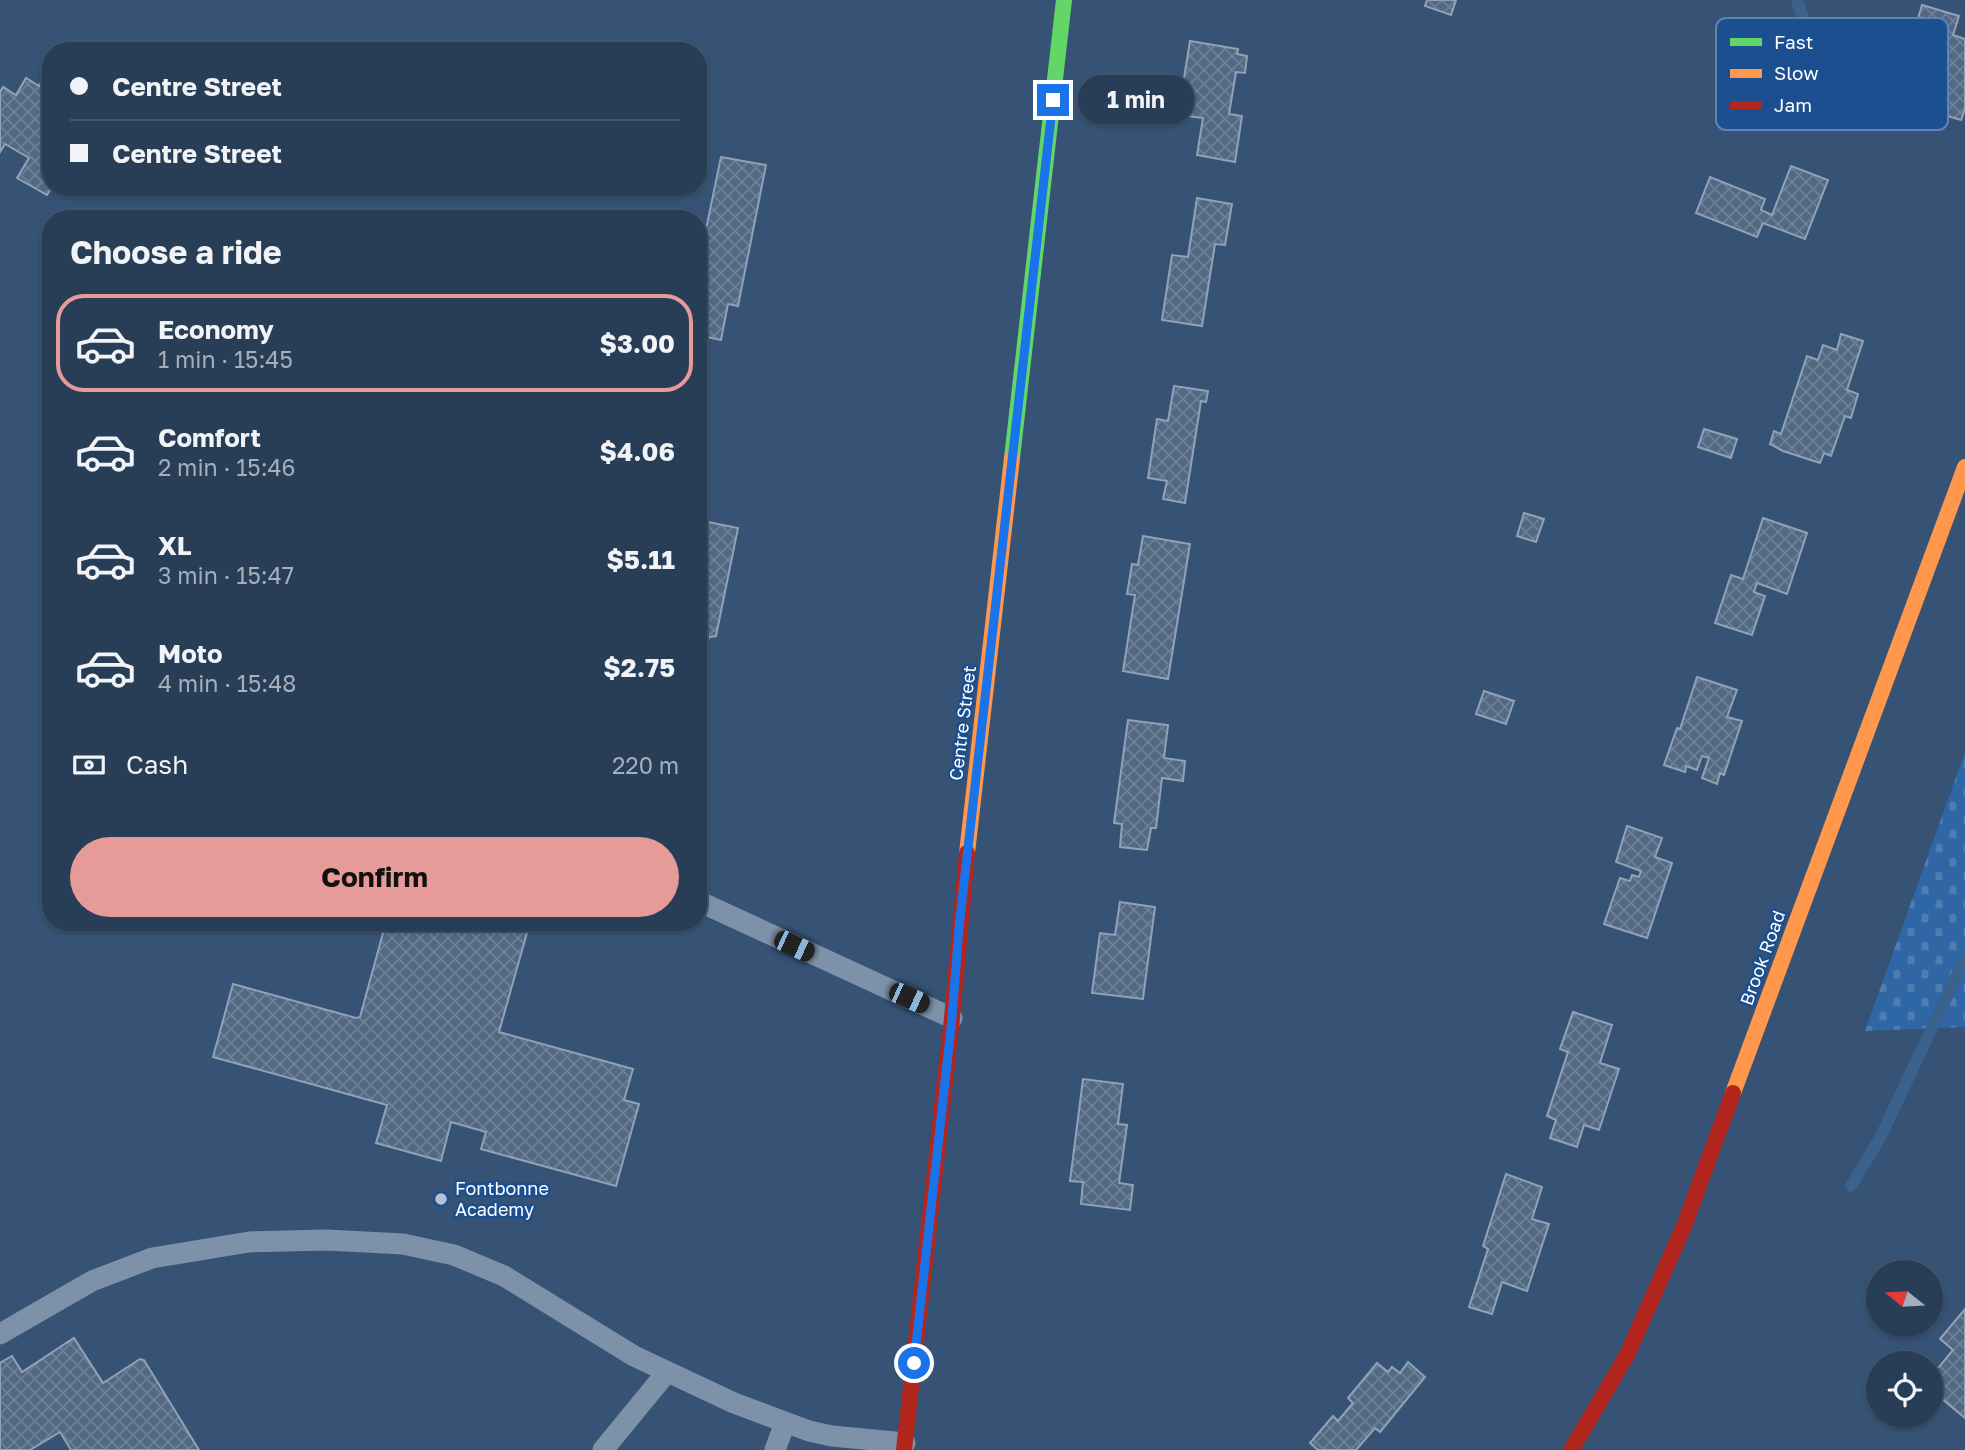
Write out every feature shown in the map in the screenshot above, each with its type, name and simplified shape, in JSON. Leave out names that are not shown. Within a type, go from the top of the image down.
[{"type":"street","name":"Centre Street","points":[[904,1447],[952,1018],[959,927],[1064,0]]},
{"type":"street","name":"Brook Road","points":[[1571,1450],[1627,1354],[1684,1226],[1965,467]]},
{"type":"lane","points":[[707,905],[952,1018]]},
{"type":"lane","points":[[0,1334],[92,1281],[152,1258],[249,1242],[382,1242],[442,1252],[504,1276],[608,1341],[667,1372],[785,1423],[832,1436],[904,1447]]},
{"type":"lane","points":[[603,1450],[667,1372]]},
{"type":"lane","points":[[775,1450],[785,1423]]},
{"type":"green space","points":[[1965,752],[1965,1027],[1865,1031]]},
{"type":"building","points":[[1427,0],[1456,0],[1451,15],[1425,6]]},
{"type":"building","points":[[1922,5],[1959,16],[1953,35],[1965,39],[1965,109],[1961,120],[1948,116],[1948,18],[1918,18]]},
{"type":"building","points":[[1190,41],[1238,49],[1237,54],[1247,56],[1245,73],[1236,72],[1229,114],[1242,116],[1235,162],[1197,155],[1203,118],[1178,115]]},
{"type":"building","points":[[26,78],[39,86],[42,81],[42,192],[17,178],[29,158],[5,144],[0,152],[0,92],[3,87],[16,95]]},
{"type":"building","points":[[721,157],[766,165],[738,306],[728,304],[721,340],[707,337],[707,224]]},
{"type":"building","points":[[1791,166],[1828,180],[1805,239],[1763,223],[1757,237],[1696,213],[1710,177],[1765,199],[1761,210],[1772,215]]},
{"type":"building","points":[[1197,198],[1232,204],[1225,245],[1215,244],[1202,326],[1162,320],[1172,255],[1188,257]]},
{"type":"building","points":[[1841,334],[1863,341],[1847,390],[1858,394],[1851,418],[1845,416],[1831,456],[1824,453],[1820,463],[1770,444],[1774,431],[1781,434],[1807,356],[1818,360],[1823,345],[1837,350]]},
{"type":"building","points":[[1174,386],[1208,391],[1206,402],[1201,401],[1185,503],[1163,499],[1167,481],[1148,478],[1157,419],[1168,421]]},
{"type":"building","points":[[1704,429],[1737,439],[1731,458],[1698,447]]},
{"type":"building","points":[[1524,513],[1544,519],[1536,542],[1517,536]]},
{"type":"building","points":[[1763,518],[1807,533],[1787,594],[1757,583],[1754,592],[1765,596],[1752,635],[1715,623],[1731,575],[1743,579]]},
{"type":"building","points":[[707,522],[738,528],[716,636],[709,637],[707,645]]},
{"type":"building","points":[[1143,536],[1190,544],[1168,679],[1123,671],[1135,595],[1127,594],[1132,564],[1138,565]]},
{"type":"building","points":[[1697,677],[1737,690],[1727,717],[1742,721],[1724,775],[1720,773],[1717,784],[1702,778],[1709,758],[1702,756],[1697,770],[1686,766],[1685,772],[1664,765],[1677,728],[1680,729]]},
{"type":"building","points":[[1484,691],[1514,701],[1506,724],[1476,714]]},
{"type":"building","points":[[1128,720],[1168,725],[1164,758],[1185,761],[1183,781],[1162,778],[1156,828],[1151,828],[1147,850],[1120,847],[1122,824],[1114,823]]},
{"type":"building","points":[[1627,826],[1662,838],[1655,857],[1672,863],[1647,938],[1604,924],[1620,878],[1630,881],[1632,875],[1639,877],[1641,871],[1616,862]]},
{"type":"building","points":[[1120,902],[1155,907],[1143,999],[1092,993],[1100,933],[1115,935]]},
{"type":"building","points":[[384,931],[527,931],[499,1032],[633,1069],[624,1100],[639,1104],[616,1186],[481,1149],[486,1132],[451,1122],[441,1161],[376,1143],[387,1105],[213,1057],[233,984],[360,1017]]},
{"type":"building","points":[[1573,1012],[1612,1025],[1600,1063],[1619,1069],[1599,1130],[1584,1125],[1577,1147],[1550,1138],[1556,1120],[1547,1116],[1568,1052],[1560,1049]]},
{"type":"building","points":[[1083,1079],[1123,1084],[1118,1124],[1127,1125],[1119,1183],[1133,1185],[1130,1210],[1081,1204],[1083,1182],[1070,1181]]},
{"type":"building","points":[[1506,1174],[1542,1187],[1532,1219],[1549,1224],[1527,1291],[1502,1282],[1492,1314],[1469,1307],[1488,1249],[1483,1246]]},
{"type":"building","points":[[1965,1309],[1965,1418],[1943,1400],[1943,1362],[1953,1350],[1940,1339]]},
{"type":"building","points":[[74,1338],[103,1383],[140,1359],[144,1360],[199,1450],[71,1450],[60,1432],[30,1450],[0,1450],[0,1363],[12,1356],[22,1372]]},
{"type":"building","points":[[1408,1362],[1425,1377],[1380,1432],[1375,1428],[1356,1450],[1318,1450],[1310,1443],[1333,1416],[1338,1421],[1353,1403],[1348,1398],[1377,1363],[1388,1372],[1392,1367],[1400,1373]]},
{"type":"waterway","points":[[1797,0],[1803,18]]},
{"type":"waterway","points":[[1851,1186],[1881,1136],[1965,958]]},
{"type":"traffic: fast","points":[[1012,458],[1064,0]]},
{"type":"traffic: slow","points":[[967,853],[1012,458]]},
{"type":"traffic: slow","points":[[1733,1093],[1965,467]]},
{"type":"traffic: jam","points":[[904,1450],[952,1018],[967,853]]},
{"type":"traffic: jam","points":[[1571,1450],[1627,1355],[1684,1226],[1733,1093]]},
{"type":"place","name":"Fontbonne Academy","points":[[441,1199]]},
{"type":"route","points":[[914,1363],[952,1018],[959,927],[1053,100]]}]
